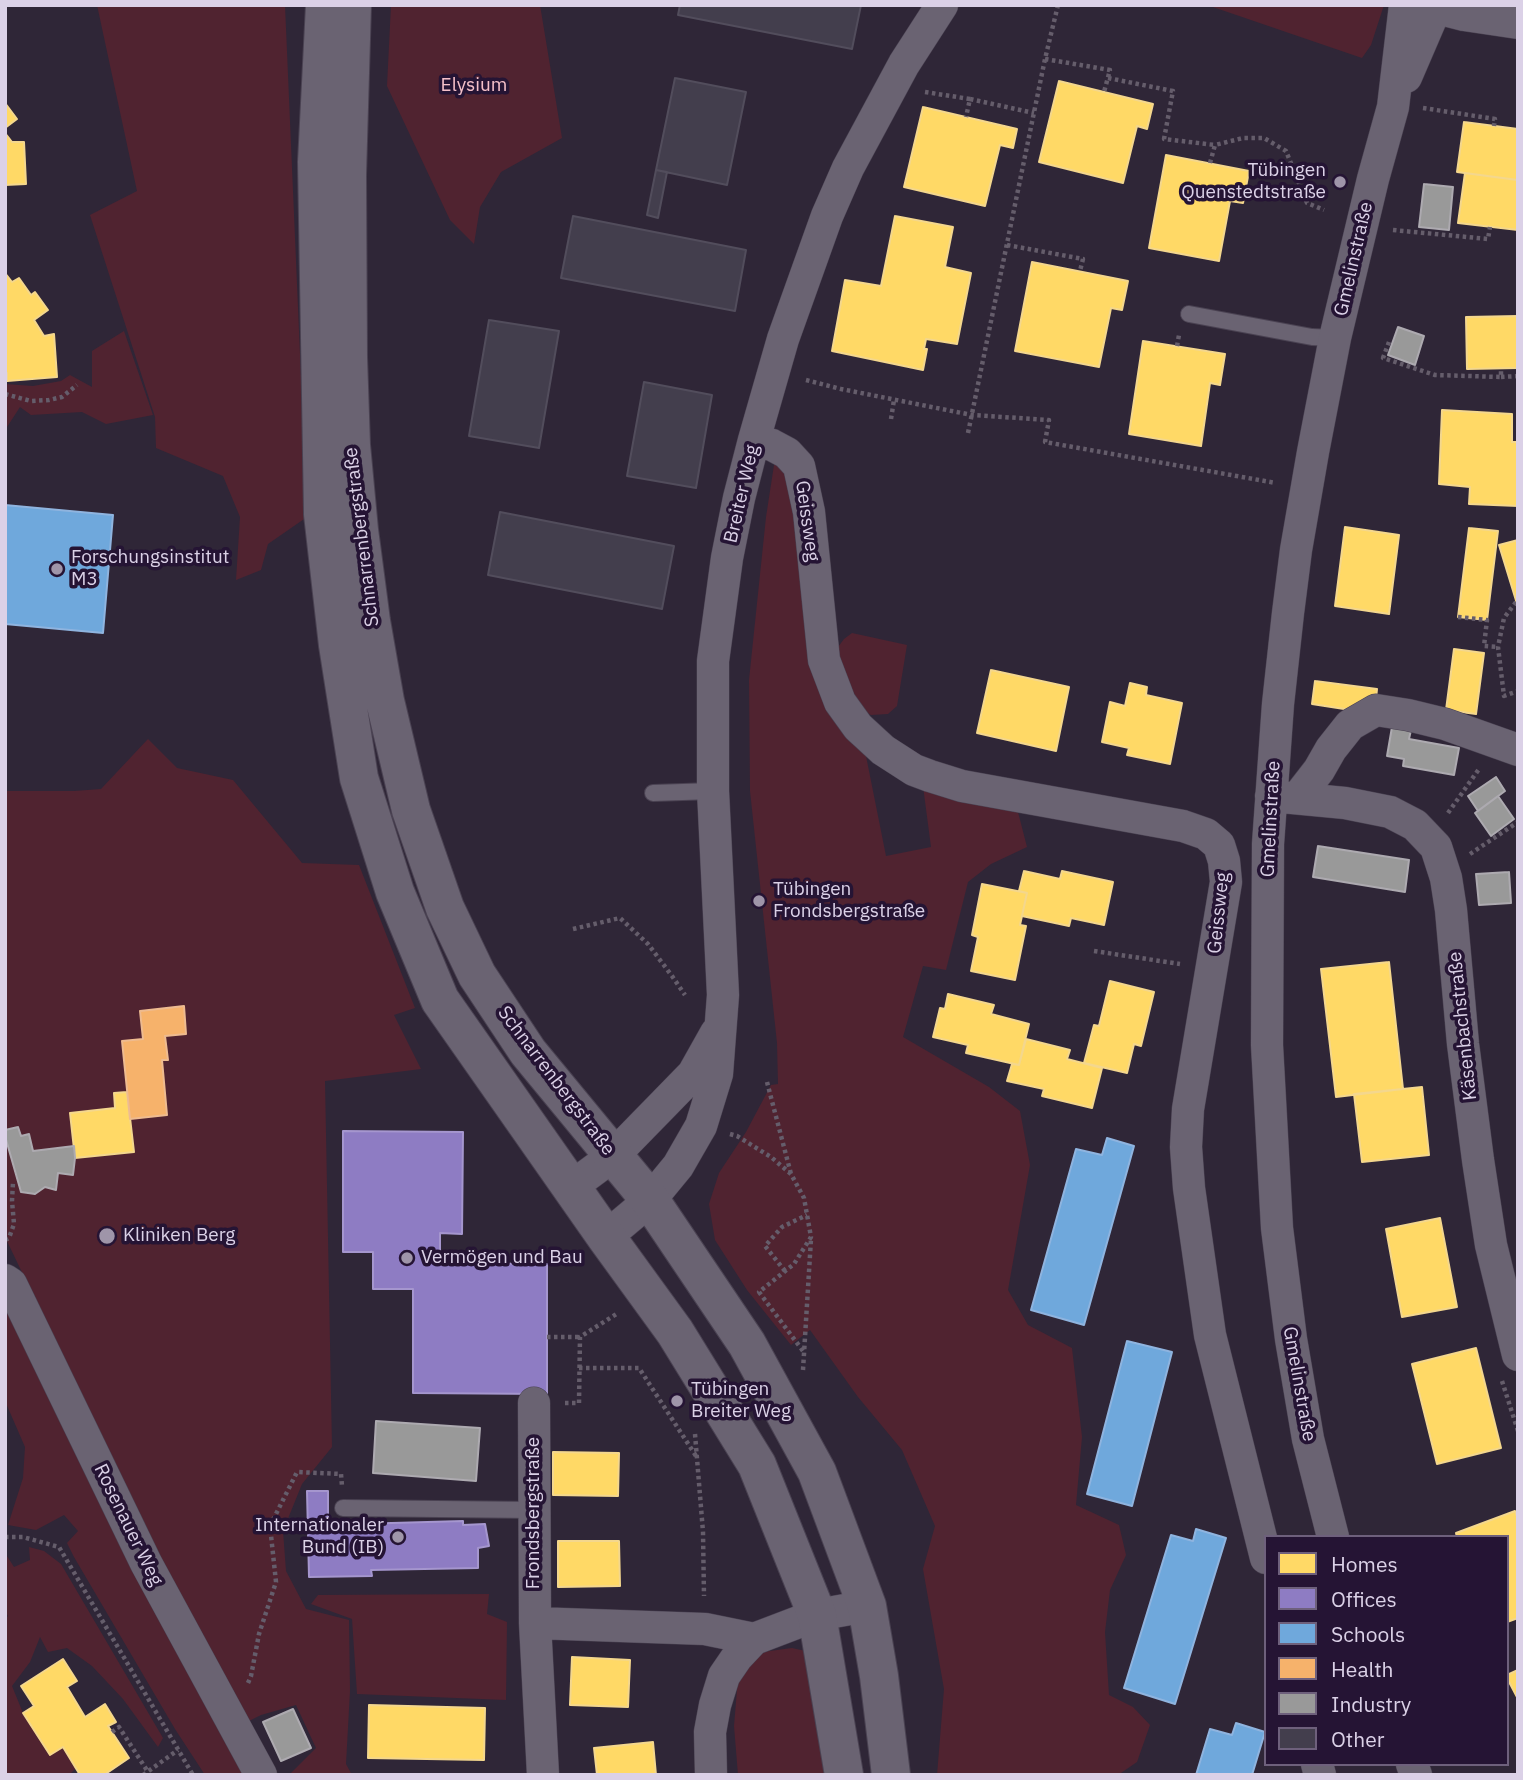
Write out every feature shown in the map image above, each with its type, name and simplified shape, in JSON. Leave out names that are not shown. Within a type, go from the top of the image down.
[{"type":"street","name":"Schnarrenbergstraße","points":[[325,5],[317,162],[323,514],[338,645],[359,778],[395,892],[440,1000],[675,1332],[757,1465],[817,1615],[844,1775]]},
{"type":"street","name":"Schnarrenbergstraße","points":[[352,5],[346,175],[351,445],[371,621],[385,701],[411,810],[445,908],[477,975],[528,1052],[650,1200],[747,1344],[817,1472],[867,1605],[891,1775]]},
{"type":"street","name":"Breiter Weg","points":[[606,1237],[650,1200],[678,1166],[701,1126],[717,1074],[723,995],[713,791],[713,661],[727,558],[754,440],[783,339],[827,216],[848,168],[904,64],[943,5]]},
{"type":"street","name":"Gmelinstraße","points":[[1393,107],[1405,5]]},
{"type":"street","name":"Gmelinstraße","points":[[1332,1535],[1308,1439],[1291,1339],[1278,1228],[1267,1045],[1267,911],[1285,797],[1282,664],[1296,550],[1335,338],[1373,178],[1393,107],[1433,6]]},
{"type":"street","points":[[1433,6],[1464,15],[1518,23]]},
{"type":"street","name":"Geissweg","points":[[754,440],[787,453],[799,466],[808,512],[824,660],[840,702],[858,727],[883,750],[914,770],[951,783],[1183,826],[1206,834],[1219,845],[1226,882],[1188,1109],[1186,1147],[1189,1188],[1210,1335],[1264,1550]]},
{"type":"street","points":[[1285,797],[1319,770],[1350,725],[1376,710],[1444,724],[1508,746]]},
{"type":"street","name":"Käsenbachstraße","points":[[1285,797],[1345,803],[1390,813],[1415,825],[1436,847],[1446,878],[1451,910],[1463,1044],[1491,1245],[1518,1354]]},
{"type":"street","name":"Breiter Weg","points":[[571,1187],[613,1156],[693,1074],[722,1022]]},
{"type":"street","name":"Rosenauer Weg","points":[[7,1278],[146,1563],[261,1775]]},
{"type":"street","name":"Frondsbergstraße","points":[[534,1403],[535,1623],[543,1775]]},
{"type":"street","points":[[711,1775],[710,1732],[715,1705],[724,1676],[737,1657],[754,1639],[817,1615],[867,1605]]},
{"type":"street","points":[[535,1623],[705,1629],[754,1639]]},
{"type":"lane","points":[[1189,314],[1312,337],[1335,338]]},
{"type":"lane","points":[[653,793],[713,791]]},
{"type":"lane","points":[[343,1508],[534,1510]]},
{"type":"path","points":[[968,433],[1058,5]]},
{"type":"path","points":[[1045,58],[1110,70],[1104,92]]},
{"type":"path","points":[[1108,78],[1172,91],[1164,139],[1215,145],[1243,138],[1264,138],[1286,151],[1307,202],[1325,210]]},
{"type":"path","points":[[917,90],[1034,113]]},
{"type":"path","points":[[966,117],[970,99]]},
{"type":"path","points":[[1460,114],[1495,119],[1494,126]]},
{"type":"path","points":[[1210,163],[1215,145]]},
{"type":"path","points":[[1399,230],[1488,239],[1490,227]]},
{"type":"path","points":[[1007,245],[1083,259],[1080,271]]},
{"type":"path","points":[[1389,342],[1384,358],[1435,374],[1518,376]]},
{"type":"path","points":[[1501,377],[1502,368]]},
{"type":"path","points":[[806,380],[972,415],[1049,420],[1045,442],[1284,485]]},
{"type":"path","points":[[5,394],[31,401],[49,400],[61,397],[77,385]]},
{"type":"path","points":[[891,419],[894,400]]},
{"type":"path","points":[[1516,603],[1504,618],[1498,647],[1504,696],[1518,691]]},
{"type":"path","points":[[1458,617],[1488,620],[1484,646],[1498,647]]},
{"type":"path","points":[[1447,814],[1508,746]]},
{"type":"path","points":[[1461,860],[1518,822]]},
{"type":"path","points":[[573,929],[621,918],[648,944],[685,995]]},
{"type":"path","points":[[1094,951],[1153,960]]},
{"type":"path","points":[[767,1082],[791,1174],[804,1198],[811,1237],[803,1370]]},
{"type":"path","points":[[701,1126],[737,1136],[771,1157],[791,1174]]},
{"type":"path","points":[[5,1240],[9,1237],[13,1224],[13,1182]]},
{"type":"path","points":[[785,1272],[765,1246],[782,1227],[807,1215]]},
{"type":"path","points":[[803,1352],[759,1292],[794,1265],[811,1237]]},
{"type":"path","points":[[547,1337],[580,1337],[628,1306]]},
{"type":"path","points":[[580,1337],[579,1368],[639,1368],[696,1457],[703,1532],[705,1629]]},
{"type":"path","points":[[226,1712],[242,1695],[251,1676],[259,1634],[276,1582],[271,1526],[297,1472],[341,1474],[343,1508]]},
{"type":"path","points":[[5,1537],[23,1537],[59,1547],[193,1775]]},
{"type":"path","points":[[112,1731],[119,1727],[145,1773],[178,1749]]},
{"type":"green space","points":[[97,5],[285,5],[307,517],[268,544],[261,570],[236,580],[240,517],[223,476],[156,448],[155,417],[90,215],[137,191]]},
{"type":"green space","name":"Elysium","points":[[391,5],[540,5],[562,138],[501,172],[480,207],[474,244],[450,220],[387,86]]},
{"type":"green space","points":[[1207,5],[1384,5],[1371,45],[1362,58]]},
{"type":"green space","points":[[124,331],[153,415],[106,424],[82,412],[31,415],[20,407],[5,427],[5,384],[33,386],[61,381],[70,375],[92,387],[92,351]]},
{"type":"green space","points":[[776,452],[784,456],[865,751],[886,856],[931,847],[923,786],[1018,812],[1027,847],[991,864],[968,882],[946,970],[923,966],[903,1037],[989,1087],[1020,1111],[1030,1165],[1008,1290],[1028,1325],[1072,1348],[1082,1437],[1076,1505],[1119,1525],[1126,1555],[1110,1590],[1105,1632],[1109,1695],[1133,1707],[1150,1725],[1137,1762],[1118,1775],[937,1775],[944,1689],[923,1569],[935,1526],[902,1450],[858,1397],[810,1330],[791,1345],[747,1290],[715,1240],[709,1204],[719,1173],[746,1132],[771,1085],[778,1084],[777,1043],[750,791],[749,680],[766,517]]},
{"type":"green space","points":[[852,633],[907,645],[897,706],[888,714],[871,715],[855,706],[835,651]]},
{"type":"green space","points":[[148,739],[177,768],[233,780],[302,863],[359,865],[415,1008],[394,1015],[421,1069],[325,1081],[332,1447],[302,1484],[283,1531],[286,1571],[306,1609],[349,1620],[350,1691],[346,1764],[352,1775],[292,1775],[316,1748],[296,1705],[249,1721],[169,1578],[5,1237],[5,791],[101,789]]},
{"type":"green space","points":[[5,1301],[246,1775],[205,1775],[74,1557],[67,1543],[78,1531],[64,1515],[36,1530],[8,1525],[23,1478],[25,1447],[5,1401]]},
{"type":"green space","points":[[29,1547],[44,1551],[61,1564],[163,1738],[158,1747],[123,1699],[92,1666],[67,1648],[48,1652],[40,1637],[30,1662],[12,1686],[23,1713],[50,1755],[63,1747],[76,1768],[69,1775],[5,1775],[5,1619],[8,1616],[5,1611],[5,1553],[14,1567],[30,1560]]},
{"type":"green space","points":[[489,1594],[487,1614],[507,1622],[506,1700],[357,1694],[352,1619],[311,1604],[318,1595]]},
{"type":"green space","points":[[792,1648],[810,1652],[829,1775],[738,1775],[734,1726],[738,1678],[755,1653]]},
{"type":"building: Homes","points":[[1059,81],[1153,104],[1147,129],[1137,126],[1123,183],[1039,162]]},
{"type":"building: Homes","points":[[5,103],[17,119],[5,128]]},
{"type":"building: Homes","points":[[923,107],[1017,129],[1013,148],[1000,145],[985,206],[904,187]]},
{"type":"building: Homes","points":[[1464,122],[1518,129],[1517,180],[1457,172]]},
{"type":"building: Homes","points":[[5,133],[12,142],[24,142],[26,184],[5,185]]},
{"type":"building: Homes","points":[[1166,155],[1249,171],[1243,203],[1230,201],[1219,261],[1149,248]]},
{"type":"building: Homes","points":[[1465,173],[1518,180],[1518,230],[1458,223]]},
{"type":"building: Homes","points":[[895,216],[953,227],[945,267],[971,273],[957,344],[926,339],[923,370],[832,351],[845,280],[881,286]]},
{"type":"building: Homes","points":[[1032,262],[1128,281],[1122,310],[1111,308],[1099,367],[1015,351]]},
{"type":"building: Homes","points":[[5,273],[12,282],[19,278],[31,295],[35,292],[48,310],[34,320],[44,336],[54,334],[57,377],[7,381]]},
{"type":"building: Homes","points":[[1518,316],[1518,368],[1467,369],[1466,317]]},
{"type":"building: Homes","points":[[1143,341],[1225,354],[1220,385],[1210,383],[1201,446],[1129,434]]},
{"type":"building: Homes","points":[[1442,410],[1512,414],[1512,442],[1518,442],[1518,506],[1469,504],[1470,487],[1439,484]]},
{"type":"building: Homes","points":[[1345,527],[1399,535],[1389,614],[1335,606]]},
{"type":"building: Homes","points":[[1469,528],[1498,531],[1487,620],[1458,617]]},
{"type":"building: Homes","points":[[1518,540],[1518,607],[1499,545]]},
{"type":"building: Homes","points":[[1454,649],[1484,653],[1476,714],[1446,710]]},
{"type":"building: Homes","points":[[991,670],[1069,687],[1056,751],[977,733]]},
{"type":"building: Homes","points":[[1315,681],[1377,689],[1376,699],[1357,711],[1312,704]]},
{"type":"building: Homes","points":[[1130,683],[1147,687],[1146,695],[1182,703],[1170,764],[1127,755],[1129,748],[1102,742],[1110,702],[1125,706]]},
{"type":"building: Homes","points":[[1024,871],[1060,879],[1062,871],[1113,882],[1104,925],[1071,918],[1069,926],[1022,916],[1027,893],[1019,891]]},
{"type":"building: Homes","points":[[982,884],[1027,893],[1020,925],[1026,926],[1015,980],[971,971],[978,937],[972,935]]},
{"type":"building: Homes","points":[[1389,962],[1403,1089],[1336,1097],[1321,969]]},
{"type":"building: Homes","points":[[1110,981],[1154,992],[1141,1046],[1134,1044],[1127,1073],[1084,1063],[1094,1025],[1099,1026]]},
{"type":"building: Homes","points":[[948,994],[994,1005],[991,1014],[1029,1024],[1019,1065],[966,1053],[968,1045],[933,1037],[940,1008],[945,1009]]},
{"type":"building: Homes","points":[[1026,1039],[1070,1050],[1067,1059],[1102,1068],[1092,1108],[1042,1096],[1044,1089],[1007,1081],[1012,1064],[1019,1065]]},
{"type":"building: Homes","points":[[1422,1087],[1429,1155],[1362,1162],[1354,1094]]},
{"type":"building: Homes","points":[[127,1092],[134,1152],[75,1158],[70,1113],[115,1108],[114,1093]]},
{"type":"building: Homes","points":[[1440,1218],[1457,1307],[1402,1317],[1386,1229]]},
{"type":"building: Homes","points":[[1476,1348],[1501,1448],[1437,1464],[1412,1364]]},
{"type":"building: Homes","points":[[553,1452],[619,1453],[618,1496],[553,1495]]},
{"type":"building: Homes","points":[[1515,1511],[1518,1519],[1518,1618],[1509,1621],[1509,1535],[1456,1533]]},
{"type":"building: Homes","points":[[558,1541],[619,1541],[620,1586],[558,1587]]},
{"type":"building: Homes","points":[[572,1657],[630,1660],[628,1707],[570,1705]]},
{"type":"building: Homes","points":[[63,1659],[77,1681],[67,1687],[85,1717],[105,1704],[116,1722],[108,1726],[129,1758],[104,1775],[80,1775],[63,1747],[50,1755],[23,1713],[34,1706],[21,1686]]},
{"type":"building: Homes","points":[[1518,1670],[1518,1699],[1509,1682],[1509,1674]]},
{"type":"building: Homes","points":[[369,1705],[485,1708],[484,1760],[368,1758]]},
{"type":"building: Homes","points":[[653,1742],[656,1775],[597,1775],[594,1748]]},
{"type":"building: Offices","name":"Vermögen und Bau","points":[[343,1131],[463,1132],[462,1234],[440,1233],[440,1263],[547,1264],[547,1394],[413,1393],[413,1289],[373,1289],[373,1252],[343,1252]]},
{"type":"building: Offices","name":"Internationaler Bund (IB)","points":[[307,1491],[328,1491],[328,1527],[463,1521],[463,1525],[485,1524],[489,1546],[478,1548],[478,1568],[371,1570],[372,1576],[309,1577]]},
{"type":"building: Schools","name":"Forschungsinstitut M3","points":[[5,505],[113,515],[103,633],[5,624]]},
{"type":"building: Schools","points":[[1107,1138],[1134,1146],[1084,1325],[1031,1310],[1076,1149],[1102,1155]]},
{"type":"building: Schools","points":[[1127,1341],[1172,1352],[1132,1506],[1087,1494]]},
{"type":"building: Schools","points":[[1196,1529],[1226,1538],[1175,1704],[1124,1688],[1171,1535],[1193,1541]]},
{"type":"building: Schools","points":[[1236,1723],[1264,1732],[1252,1775],[1196,1775],[1210,1729],[1232,1735]]},
{"type":"building: Health","points":[[184,1006],[186,1034],[165,1036],[168,1060],[162,1060],[167,1115],[130,1119],[122,1041],[143,1039],[140,1011]]},
{"type":"building: Industry","points":[[1424,184],[1453,187],[1449,230],[1419,227]]},
{"type":"building: Industry","points":[[1398,327],[1424,336],[1415,365],[1388,355]]},
{"type":"building: Industry","points":[[1392,727],[1411,730],[1409,739],[1459,748],[1454,775],[1403,766],[1404,759],[1387,756]]},
{"type":"building: Industry","points":[[1496,777],[1505,791],[1478,811],[1468,796]]},
{"type":"building: Industry","points":[[1498,796],[1514,819],[1491,836],[1475,813]]},
{"type":"building: Industry","points":[[1318,846],[1409,860],[1405,892],[1313,877]]},
{"type":"building: Industry","points":[[1509,872],[1511,903],[1479,905],[1476,874]]},
{"type":"building: Industry","points":[[18,1127],[21,1136],[29,1134],[33,1151],[74,1146],[73,1175],[58,1173],[56,1190],[45,1187],[35,1194],[21,1192],[5,1136],[5,1130]]},
{"type":"building: Industry","points":[[376,1421],[480,1428],[476,1481],[373,1473]]},
{"type":"building: Industry","points":[[293,1709],[311,1748],[281,1761],[263,1722]]},
{"type":"building: Other","points":[[680,5],[861,5],[852,49],[678,15]]},
{"type":"building: Other","points":[[675,78],[746,92],[727,185],[656,170]]},
{"type":"building: Other","points":[[656,170],[667,172],[658,218],[647,215]]},
{"type":"building: Other","points":[[573,216],[746,250],[735,311],[561,278]]},
{"type":"building: Other","points":[[489,320],[559,331],[539,448],[469,436]]},
{"type":"building: Other","points":[[644,382],[712,395],[696,488],[627,476]]},
{"type":"building: Other","points":[[500,512],[674,546],[662,609],[488,575]]},
{"type":"place","name":"Tübingen Quenstedtstraße","points":[[1340,182]]},
{"type":"place","name":"Forschungsinstitut M3","points":[[57,569]]},
{"type":"place","name":"Tübingen Frondsbergstraße","points":[[759,901]]},
{"type":"place","name":"Kliniken Berg","points":[[107,1236]]},
{"type":"place","name":"Vermögen und Bau","points":[[407,1258]]},
{"type":"place","name":"Tübingen Breiter Weg","points":[[677,1401]]},
{"type":"place","name":"Internationaler Bund (IB)","points":[[398,1537]]}]
